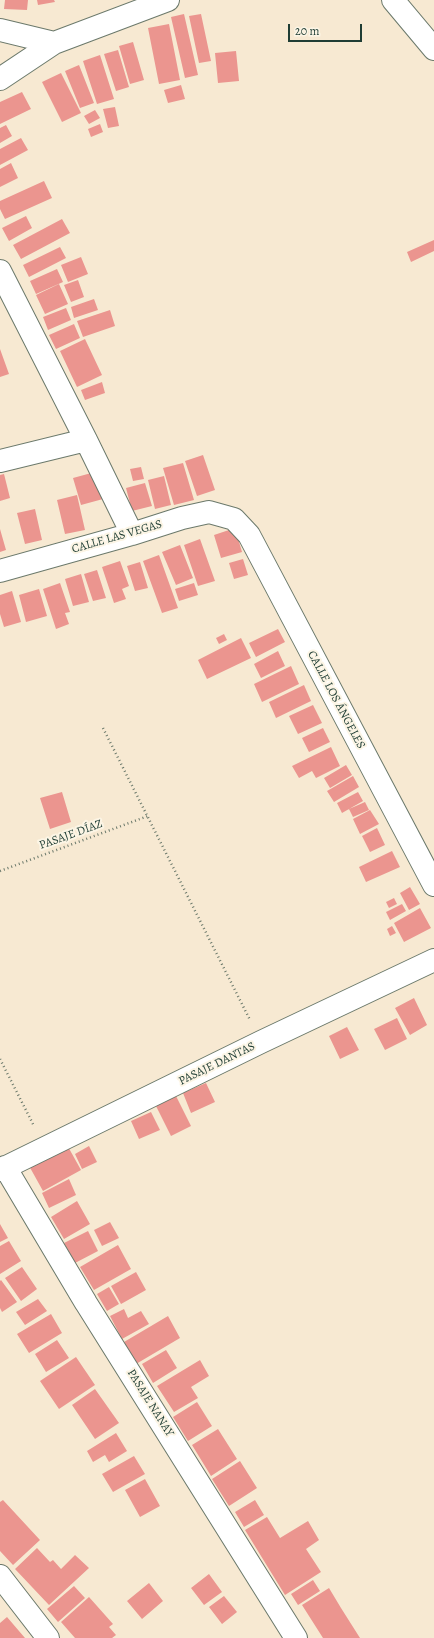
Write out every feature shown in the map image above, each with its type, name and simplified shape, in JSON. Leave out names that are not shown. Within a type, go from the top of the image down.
[{"type":"street","points":[[0,79],[54,43],[168,0]]},
{"type":"street","points":[[393,0],[434,49]]},
{"type":"street","points":[[0,30],[54,43]]},
{"type":"street","points":[[0,271],[8,303],[86,440],[132,534]]},
{"type":"street","points":[[0,461],[86,440]]},
{"type":"street","name":"CALLE LAS VEGAS","points":[[0,571],[132,534],[182,518],[209,512],[234,519]]},
{"type":"street","name":"CALLE LOS ÁNGELES","points":[[234,519],[249,535],[434,885]]},
{"type":"street","name":"PASAJE DANTAS","points":[[3,1169],[261,1042],[434,960]]},
{"type":"street","name":"PASAJE NANAY","points":[[3,1169],[296,1638]]},
{"type":"street","points":[[0,1576],[48,1638]]},
{"type":"path","points":[[103,728],[261,1042]]},
{"type":"path","name":"PASAJE DÍAZ","points":[[0,871],[148,816]]},
{"type":"path","points":[[0,1059],[45,1148]]},
{"type":"building","points":[[5,0],[28,0],[27,10],[4,9]]},
{"type":"building","points":[[37,0],[54,0],[55,2],[38,5]]},
{"type":"building","points":[[184,14],[198,75],[185,78],[171,17]]},
{"type":"building","points":[[201,14],[211,61],[199,63],[189,16]]},
{"type":"building","points":[[169,24],[180,80],[159,84],[148,28]]},
{"type":"building","points":[[133,42],[144,80],[130,84],[119,46]]},
{"type":"building","points":[[118,50],[129,87],[116,91],[104,54]]},
{"type":"building","points":[[236,51],[239,81],[218,83],[215,53]]},
{"type":"building","points":[[100,55],[114,99],[97,104],[83,61]]},
{"type":"building","points":[[79,65],[94,103],[80,108],[65,71]]},
{"type":"building","points":[[61,73],[81,113],[62,122],[42,82]]},
{"type":"building","points":[[181,85],[185,99],[168,103],[164,90]]},
{"type":"building","points":[[22,92],[31,109],[0,124],[0,102]]},
{"type":"building","points":[[115,107],[119,126],[108,128],[103,109]]},
{"type":"building","points":[[95,110],[100,118],[89,124],[84,116]]},
{"type":"building","points":[[100,124],[103,132],[91,137],[88,129]]},
{"type":"building","points":[[6,125],[12,136],[0,143],[0,128]]},
{"type":"building","points":[[21,138],[28,150],[0,165],[0,149]]},
{"type":"building","points":[[11,163],[18,178],[0,187],[0,169]]},
{"type":"building","points":[[44,181],[52,198],[5,219],[0,209],[0,201]]},
{"type":"building","points":[[26,216],[32,228],[9,241],[2,228]]},
{"type":"building","points":[[62,219],[70,233],[21,259],[13,245]]},
{"type":"building","points":[[434,240],[434,251],[411,262],[407,252]]},
{"type":"building","points":[[60,247],[66,258],[29,277],[23,265]]},
{"type":"building","points":[[81,257],[88,274],[68,282],[61,265]]},
{"type":"building","points":[[57,269],[63,282],[36,294],[30,281]]},
{"type":"building","points":[[78,280],[84,297],[71,302],[64,285]]},
{"type":"building","points":[[59,284],[68,304],[45,314],[36,295]]},
{"type":"building","points":[[94,299],[98,310],[74,318],[71,307]]},
{"type":"building","points":[[66,308],[71,320],[48,330],[43,317]]},
{"type":"building","points":[[110,310],[115,326],[83,337],[77,321]]},
{"type":"building","points":[[74,324],[80,338],[56,349],[49,335]]},
{"type":"building","points":[[85,339],[102,375],[77,387],[60,351]]},
{"type":"building","points":[[0,349],[9,374],[0,377]]},
{"type":"building","points":[[102,382],[105,393],[85,400],[81,390]]},
{"type":"building","points":[[203,455],[215,490],[197,496],[185,461]]},
{"type":"building","points":[[183,463],[194,500],[174,505],[163,468]]},
{"type":"building","points":[[141,467],[144,479],[133,481],[130,469]]},
{"type":"building","points":[[95,472],[103,499],[81,505],[73,478]]},
{"type":"building","points":[[4,474],[10,498],[0,501],[0,475]]},
{"type":"building","points":[[164,476],[171,505],[155,509],[148,480]]},
{"type":"building","points":[[145,483],[152,506],[132,511],[126,488]]},
{"type":"building","points":[[77,495],[85,530],[65,534],[57,500]]},
{"type":"building","points":[[35,509],[42,540],[25,544],[17,513]]},
{"type":"building","points":[[235,528],[242,552],[221,558],[214,535]]},
{"type":"building","points":[[0,529],[6,550],[0,552]]},
{"type":"building","points":[[200,539],[215,581],[198,586],[184,545]]},
{"type":"building","points":[[180,545],[193,578],[176,585],[162,552]]},
{"type":"building","points":[[159,555],[178,608],[162,613],[143,561]]},
{"type":"building","points":[[243,559],[248,575],[234,579],[229,563]]},
{"type":"building","points":[[120,561],[129,586],[122,589],[126,599],[114,603],[102,567]]},
{"type":"building","points":[[140,562],[148,588],[135,591],[127,566]]},
{"type":"building","points":[[97,570],[106,598],[93,601],[84,574]]},
{"type":"building","points":[[81,574],[89,602],[73,606],[65,579]]},
{"type":"building","points":[[60,583],[70,612],[65,613],[69,624],[56,629],[43,589]]},
{"type":"building","points":[[194,583],[198,595],[179,601],[175,589]]},
{"type":"building","points":[[39,589],[47,616],[26,622],[19,595]]},
{"type":"building","points":[[12,591],[21,622],[4,627],[0,614],[0,595]]},
{"type":"building","points":[[278,629],[285,642],[256,657],[249,643]]},
{"type":"building","points":[[224,634],[227,640],[219,644],[216,638]]},
{"type":"building","points":[[241,638],[251,658],[207,679],[198,660]]},
{"type":"building","points":[[278,651],[285,666],[261,678],[254,664]]},
{"type":"building","points":[[291,666],[299,684],[262,702],[254,684]]},
{"type":"building","points":[[304,685],[311,701],[276,718],[269,702]]},
{"type":"building","points":[[313,705],[322,723],[298,734],[289,716]]},
{"type":"building","points":[[323,728],[330,742],[309,752],[302,738]]},
{"type":"building","points":[[331,747],[340,766],[316,778],[312,771],[299,778],[292,766]]},
{"type":"building","points":[[346,765],[352,775],[330,788],[324,778]]},
{"type":"building","points":[[353,776],[359,787],[334,802],[327,791]]},
{"type":"building","points":[[62,792],[71,822],[50,829],[40,798]]},
{"type":"building","points":[[358,792],[363,801],[342,813],[337,803]]},
{"type":"building","points":[[365,802],[369,810],[353,817],[349,809]]},
{"type":"building","points":[[370,810],[379,824],[360,834],[353,819]]},
{"type":"building","points":[[377,828],[385,845],[370,852],[362,836]]},
{"type":"building","points":[[392,851],[400,867],[366,882],[359,867]]},
{"type":"building","points":[[410,887],[420,904],[409,910],[400,893]]},
{"type":"building","points":[[394,898],[397,904],[389,908],[386,902]]},
{"type":"building","points":[[402,904],[406,911],[390,920],[386,912]]},
{"type":"building","points":[[420,908],[431,928],[404,942],[394,923]]},
{"type":"building","points":[[392,926],[396,933],[390,936],[387,929]]},
{"type":"building","points":[[414,998],[427,1025],[410,1035],[395,1008]]},
{"type":"building","points":[[397,1018],[407,1039],[385,1050],[374,1029]]},
{"type":"building","points":[[347,1027],[359,1050],[340,1059],[329,1036]]},
{"type":"building","points":[[206,1083],[215,1102],[191,1113],[183,1093]]},
{"type":"building","points":[[176,1096],[191,1126],[171,1136],[156,1106]]},
{"type":"building","points":[[151,1112],[160,1130],[139,1139],[131,1121]]},
{"type":"building","points":[[66,1143],[81,1170],[43,1191],[28,1164]]},
{"type":"building","points":[[89,1146],[97,1162],[82,1169],[75,1154]]},
{"type":"building","points":[[69,1179],[76,1195],[49,1208],[42,1193]]},
{"type":"building","points":[[77,1201],[90,1224],[64,1239],[51,1217]]},
{"type":"building","points":[[110,1222],[119,1238],[102,1246],[94,1230]]},
{"type":"building","points":[[0,1224],[8,1238],[0,1242]]},
{"type":"building","points":[[88,1231],[98,1251],[75,1263],[64,1243]]},
{"type":"building","points":[[9,1241],[21,1261],[0,1274],[0,1246]]},
{"type":"building","points":[[118,1245],[131,1269],[94,1290],[80,1267]]},
{"type":"building","points":[[22,1267],[37,1289],[21,1301],[5,1278]]},
{"type":"building","points":[[136,1272],[146,1290],[121,1304],[111,1286]]},
{"type":"building","points":[[1,1280],[17,1302],[2,1312],[0,1308]]},
{"type":"building","points":[[109,1287],[119,1304],[107,1311],[97,1294]]},
{"type":"building","points":[[38,1299],[47,1311],[25,1325],[16,1312]]},
{"type":"building","points":[[124,1309],[128,1318],[141,1311],[149,1324],[122,1339],[110,1316]]},
{"type":"building","points":[[51,1314],[62,1333],[29,1353],[17,1334]]},
{"type":"building","points":[[168,1316],[180,1338],[136,1364],[124,1342]]},
{"type":"building","points":[[57,1340],[69,1358],[46,1372],[35,1354]]},
{"type":"building","points":[[166,1350],[177,1368],[153,1383],[142,1364]]},
{"type":"building","points":[[76,1357],[95,1385],[59,1409],[40,1381]]},
{"type":"building","points":[[200,1360],[209,1376],[191,1387],[198,1398],[174,1412],[157,1386]]},
{"type":"building","points":[[95,1389],[119,1423],[95,1439],[72,1405]]},
{"type":"building","points":[[197,1402],[212,1426],[188,1441],[173,1417]]},
{"type":"building","points":[[218,1429],[237,1459],[211,1476],[192,1445]]},
{"type":"building","points":[[116,1433],[127,1451],[109,1462],[105,1455],[93,1462],[87,1451]]},
{"type":"building","points":[[134,1456],[145,1474],[113,1492],[102,1474]]},
{"type":"building","points":[[240,1461],[257,1488],[229,1506],[212,1479]]},
{"type":"building","points":[[145,1479],[160,1506],[140,1517],[125,1490]]},
{"type":"building","points":[[3,1500],[40,1540],[13,1565],[0,1551],[0,1502]]},
{"type":"building","points":[[255,1500],[264,1515],[244,1527],[235,1512]]},
{"type":"building","points":[[267,1517],[280,1538],[308,1521],[319,1540],[306,1549],[321,1572],[285,1595],[245,1530]]},
{"type":"building","points":[[37,1548],[50,1562],[53,1560],[61,1569],[75,1555],[89,1568],[49,1605],[15,1569]]},
{"type":"building","points":[[209,1574],[222,1592],[204,1605],[191,1588]]},
{"type":"building","points":[[313,1580],[320,1591],[298,1605],[291,1594]]},
{"type":"building","points":[[149,1583],[163,1601],[142,1619],[127,1601]]},
{"type":"building","points":[[74,1586],[85,1598],[58,1622],[47,1609]]},
{"type":"building","points":[[329,1588],[360,1638],[323,1638],[302,1605]]},
{"type":"building","points":[[224,1596],[237,1612],[222,1624],[209,1607]]},
{"type":"building","points":[[89,1597],[113,1624],[109,1627],[116,1635],[112,1638],[75,1638],[61,1622]]},
{"type":"building","points":[[7,1617],[25,1638],[0,1638],[0,1623]]}]
